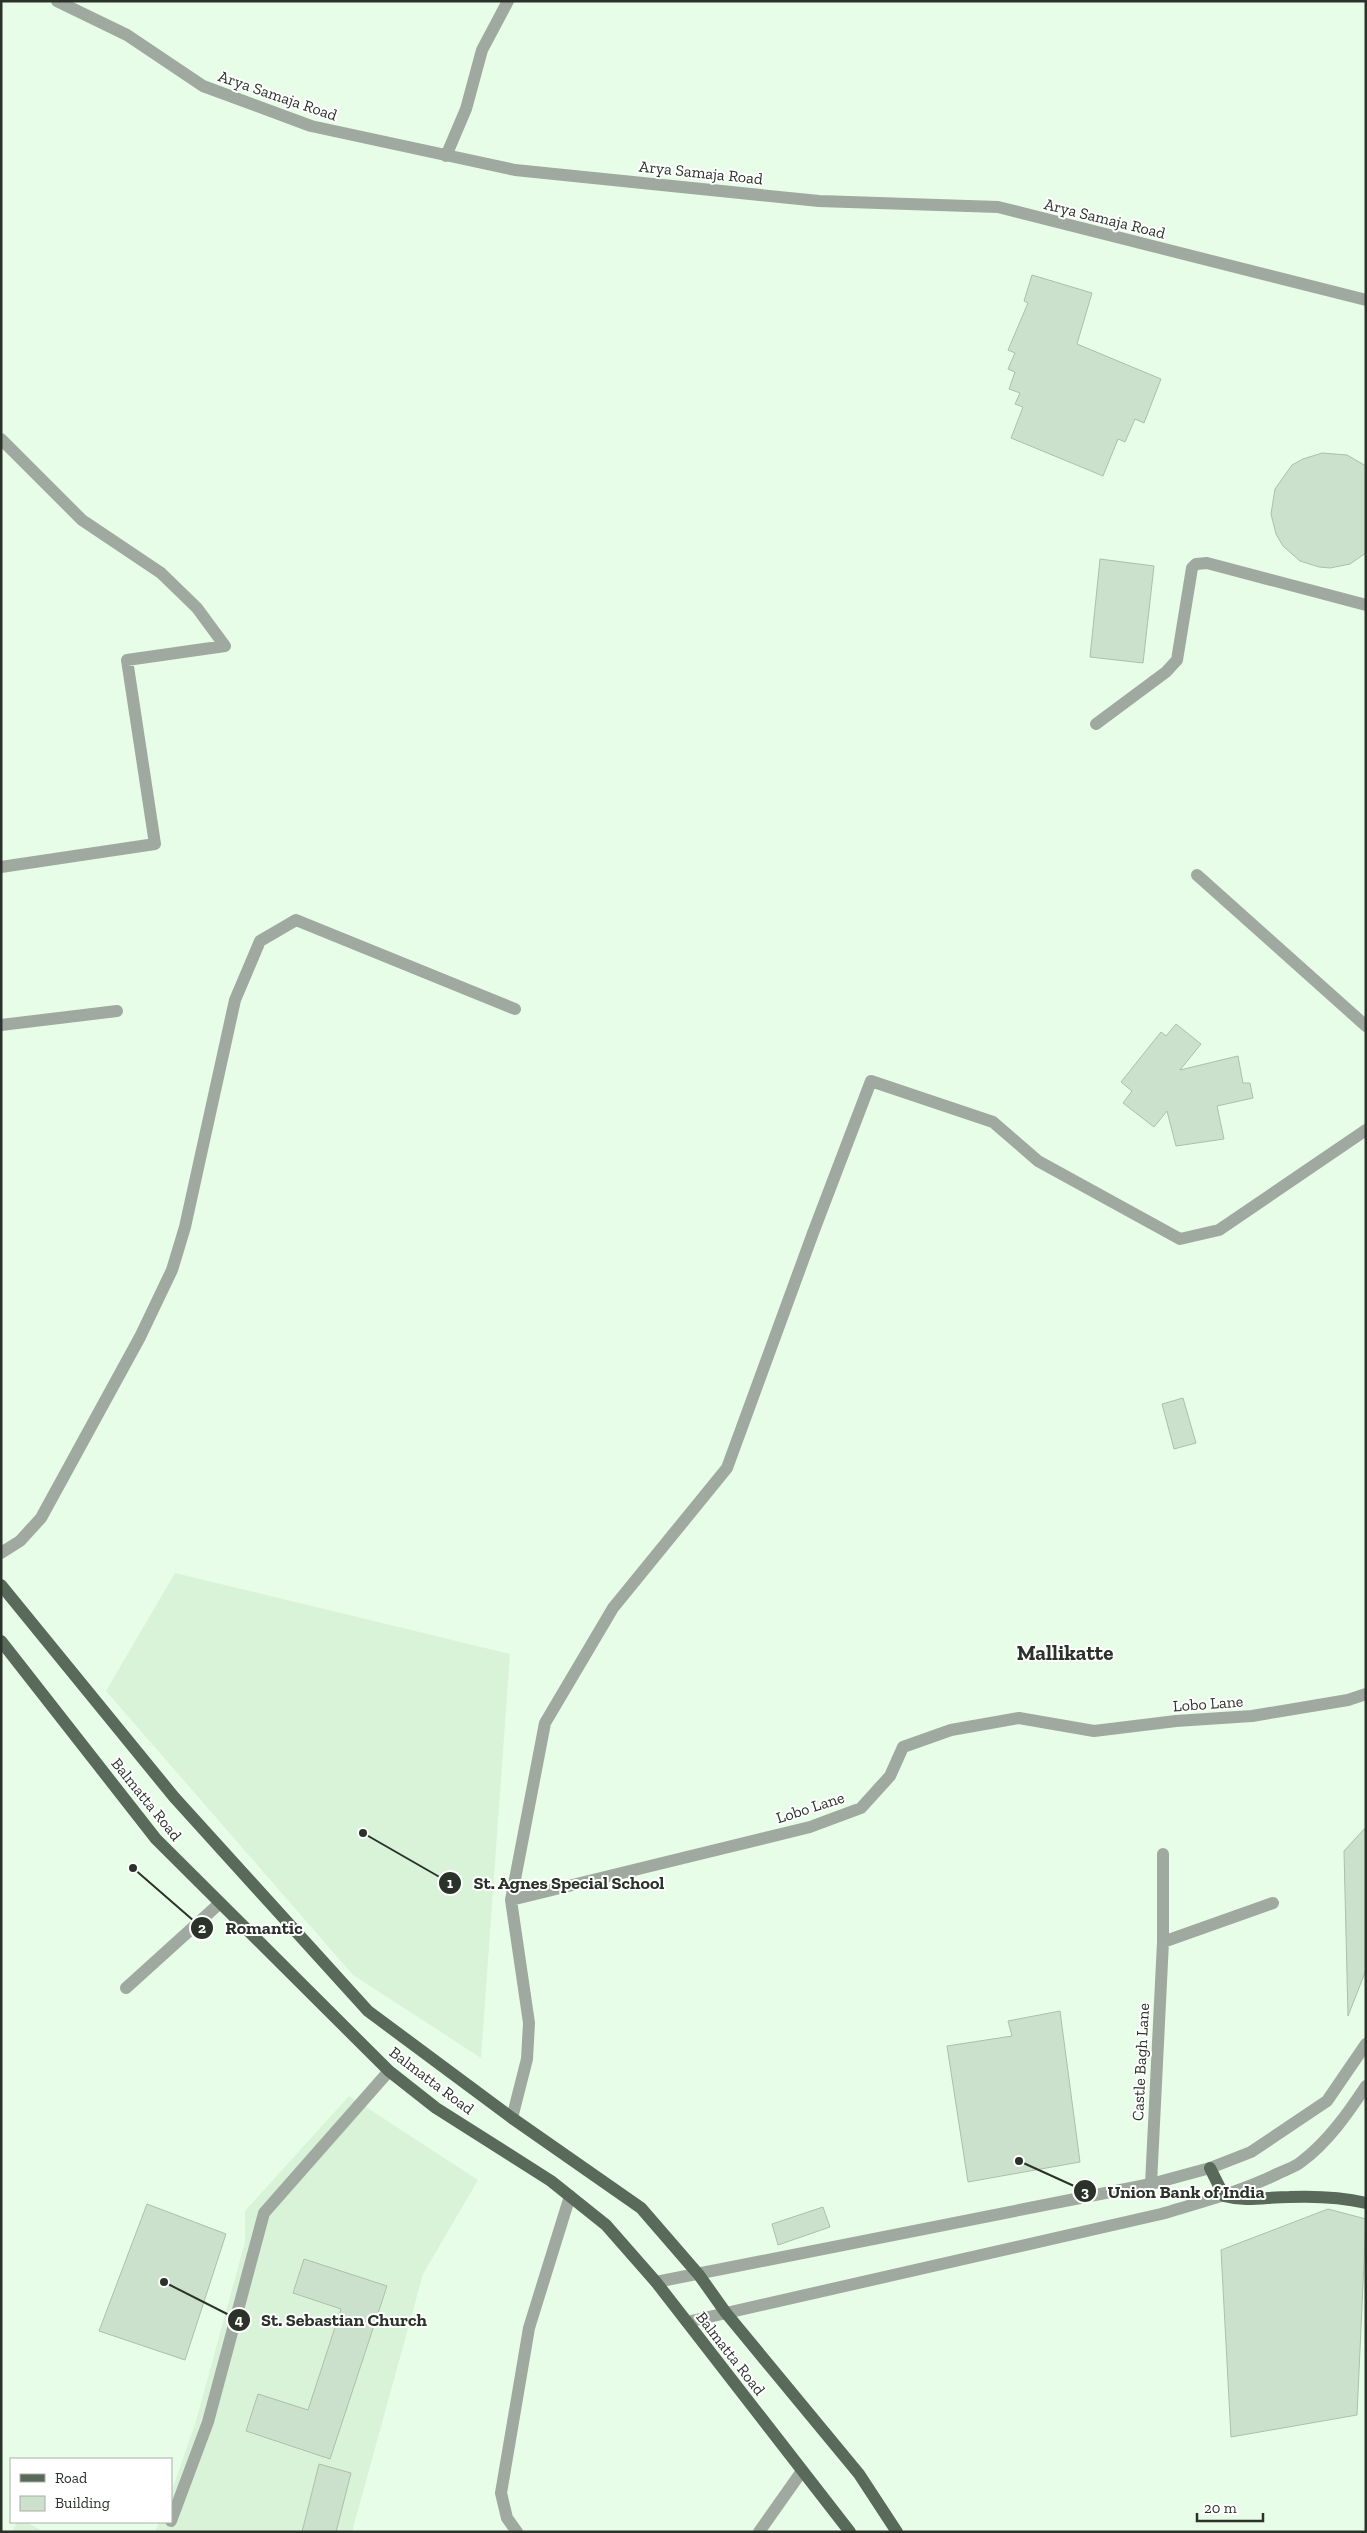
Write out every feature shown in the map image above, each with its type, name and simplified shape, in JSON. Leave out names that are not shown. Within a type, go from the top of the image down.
[{"type":"main road","points":[[1,1585],[174,1797],[368,2011],[512,2118],[641,2208],[700,2275],[726,2313],[859,2474],[897,2532]]},
{"type":"main road","name":"Balmatta Road","points":[[1,1641],[156,1839],[389,2071],[436,2108],[551,2181],[606,2225],[656,2282],[850,2532]]},
{"type":"main road","points":[[1210,2168],[1224,2196],[1241,2201],[1288,2197],[1334,2198],[1366,2204]]},
{"type":"street","name":"Arya Samaja Road","points":[[57,1],[127,35],[203,86],[311,126],[515,170],[819,201],[998,207],[1366,300]]},
{"type":"street","points":[[446,156],[466,109],[482,50],[508,1]]},
{"type":"street","points":[[1,439],[82,520],[161,573],[197,608],[225,646],[127,660],[155,844],[1,867]]},
{"type":"street","points":[[1096,724],[1166,672],[1177,660],[1192,568],[1196,564],[1207,563],[1366,605]]},
{"type":"street","points":[[1197,875],[1366,1026]]},
{"type":"street","points":[[1,1553],[20,1541],[40,1518],[140,1337],[172,1270],[185,1227],[235,1000],[260,941],[296,920],[515,1009]]},
{"type":"street","points":[[1,1025],[117,1011]]},
{"type":"street","points":[[512,2118],[527,2059],[529,2023],[511,1900],[545,1723],[613,1608],[727,1468],[871,1081],[993,1122],[1038,1161],[1180,1239],[1219,1230],[1366,1130]]},
{"type":"street","name":"Lobo Lane","points":[[511,1900],[810,1827],[861,1808],[890,1776],[903,1748],[951,1730],[1019,1718],[1094,1731],[1176,1721],[1252,1716],[1348,1700],[1366,1694]]},
{"type":"street","name":"Castle Bagh Lane","points":[[1151,2184],[1163,1942],[1163,1854]]},
{"type":"street","points":[[126,1988],[220,1903]]},
{"type":"street","points":[[1163,1942],[1273,1903]]},
{"type":"street","points":[[656,2282],[700,2275],[1151,2184],[1210,2168],[1251,2152],[1327,2101],[1366,2044]]},
{"type":"street","points":[[172,2519],[208,2422],[264,2213],[389,2071]]},
{"type":"street","points":[[687,2322],[1161,2214],[1224,2196],[1260,2182],[1301,2162],[1328,2137],[1352,2108],[1366,2086]]},
{"type":"street","points":[[517,2532],[507,2518],[501,2493],[529,2328],[570,2196]]},
{"type":"street","points":[[759,2532],[802,2471]]},
{"type":"shaded area","points":[[175,1573],[510,1654],[481,2058],[353,1975],[106,1691]]},
{"type":"shaded area","points":[[349,2096],[478,2180],[423,2274],[352,2532],[155,2532],[159,2523],[172,2523],[172,2490],[196,2421],[245,2242],[245,2211]]},
{"type":"shaded area","points":[[16,2523],[28,2523],[44,2532],[12,2532]]},
{"type":"building","points":[[1032,275],[1092,293],[1077,344],[1161,379],[1144,423],[1135,419],[1125,442],[1118,439],[1103,476],[1011,438],[1023,407],[1015,404],[1020,393],[1009,389],[1015,372],[1008,369],[1015,353],[1008,350],[1028,303],[1024,301]]},
{"type":"building","points":[[1322,453],[1347,455],[1366,466],[1366,553],[1350,564],[1330,568],[1319,567],[1300,561],[1283,546],[1276,534],[1271,514],[1275,489],[1292,465]]},
{"type":"building","points":[[1100,559],[1154,566],[1143,663],[1090,657]]},
{"type":"building","points":[[1176,1024],[1201,1044],[1180,1070],[1238,1056],[1243,1083],[1250,1083],[1253,1098],[1217,1106],[1224,1139],[1176,1146],[1167,1111],[1154,1127],[1123,1103],[1132,1091],[1121,1082],[1161,1032],[1166,1036]]},
{"type":"building","points":[[1183,1398],[1196,1443],[1174,1449],[1162,1404]]},
{"type":"building","points":[[1366,1827],[1366,1970],[1348,2016],[1344,1851]]},
{"type":"building","points":[[1060,2011],[1080,2162],[968,2182],[947,2046],[1012,2036],[1008,2021]]},
{"type":"building","points":[[147,2204],[226,2234],[185,2360],[99,2331]]},
{"type":"building","points":[[823,2207],[830,2227],[778,2245],[772,2224]]},
{"type":"building","points":[[1328,2209],[1366,2219],[1357,2415],[1231,2437],[1221,2250]]},
{"type":"building","points":[[304,2259],[387,2286],[330,2459],[246,2431],[258,2394],[308,2410],[341,2309],[293,2293]]},
{"type":"building","points":[[319,2464],[351,2473],[336,2532],[302,2532]]},
{"type":"place","name":"St. Agnes Special School","points":[[363,1833]]},
{"type":"place","name":"Romantic","points":[[133,1868]]},
{"type":"place","name":"Union Bank of India","points":[[1019,2161]]},
{"type":"place","name":"St. Sebastian Church","points":[[164,2282]]},
{"type":"district","name":"Mallikatte","points":[[1065,1653]]}]
